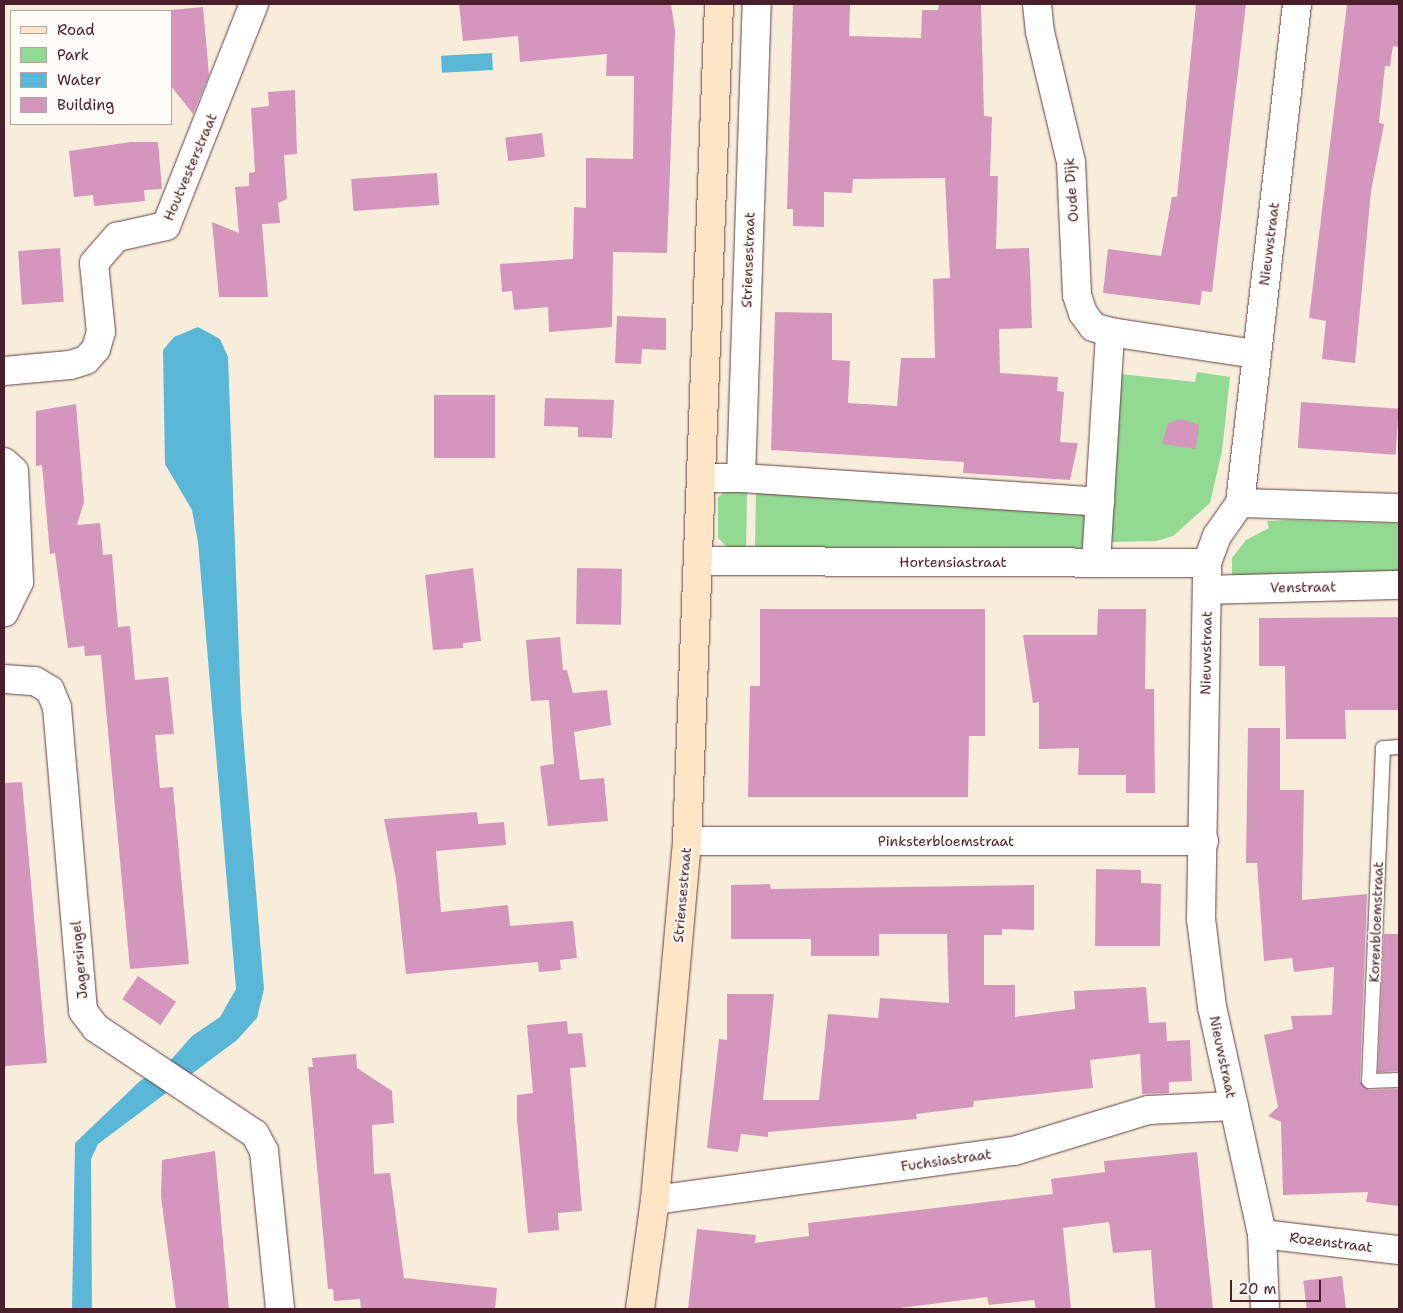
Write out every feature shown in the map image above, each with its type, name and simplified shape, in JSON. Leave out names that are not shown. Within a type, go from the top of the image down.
[{"type":"street","name":"Houtvesterstraat","points":[[4,372],[70,365],[86,360],[96,349],[101,332],[94,263],[116,237],[166,226],[254,4]]},
{"type":"street","name":"Striensestraat","points":[[640,1309],[655,1200],[687,841],[704,478],[719,4]]},
{"type":"street","name":"Striensestraat","points":[[742,478],[757,4]]},
{"type":"street","name":"Oude Dijk","points":[[1038,4],[1040,32],[1071,162],[1077,296],[1093,327],[1110,332],[1256,354]]},
{"type":"street","name":"Nieuwstraat","points":[[1265,1309],[1262,1234],[1212,1007],[1201,919],[1204,842],[1207,563],[1216,536],[1240,503],[1297,4]]},
{"type":"street","points":[[1096,563],[1110,332]]},
{"type":"street","points":[[4,462],[14,471],[19,582],[4,613]]},
{"type":"street","points":[[704,478],[742,478],[1100,502]]},
{"type":"street","points":[[1240,503],[1399,508]]},
{"type":"street","name":"Hortensiastraat","points":[[699,561],[1207,563]]},
{"type":"street","name":"Venstraat","points":[[1207,590],[1399,585]]},
{"type":"street","name":"Jagersingel","points":[[4,679],[35,680],[50,690],[57,707],[83,1010],[96,1028],[255,1134],[264,1151],[280,1309]]},
{"type":"street","name":"Pinksterbloemstraat","points":[[687,841],[1204,842]]},
{"type":"street","name":"Fuchsiastraat","points":[[655,1200],[1014,1151],[1148,1110],[1234,1106]]},
{"type":"street","name":"Rozenstraat","points":[[1262,1234],[1399,1250]]},
{"type":"lane","name":"Korenbloemstraat","points":[[1399,747],[1383,748],[1369,1081],[1399,1080]]},
{"type":"green space","points":[[1197,372],[1230,377],[1222,451],[1210,503],[1173,536],[1156,541],[1111,542],[1120,374],[1195,382]]},
{"type":"green space","points":[[726,491],[747,492],[746,551],[728,548],[718,538],[718,497]]},
{"type":"green space","points":[[756,493],[1086,513],[1084,548],[755,550]]},
{"type":"green space","points":[[1267,521],[1399,523],[1399,577],[1232,579],[1232,558],[1246,540],[1269,528]]},
{"type":"water","points":[[492,53],[493,70],[442,73],[441,56]]},
{"type":"water","points":[[198,327],[220,339],[228,357],[241,709],[264,989],[257,1018],[237,1040],[98,1144],[91,1159],[92,1309],[72,1309],[75,1143],[140,1081],[169,1062],[192,1036],[220,1017],[236,989],[198,542],[192,510],[165,464],[163,350],[174,337]]},
{"type":"building","points":[[459,4],[671,4],[675,31],[667,253],[613,252],[612,327],[549,332],[548,307],[514,310],[512,291],[502,292],[500,264],[573,259],[574,207],[586,208],[586,158],[633,159],[634,76],[606,76],[607,54],[520,62],[518,36],[463,41]]},
{"type":"building","points":[[793,4],[850,4],[849,36],[921,38],[922,10],[938,10],[939,4],[981,4],[984,116],[992,117],[990,176],[998,176],[996,249],[1029,248],[1032,328],[999,329],[1000,373],[1058,377],[1057,391],[1064,392],[1060,442],[1078,443],[1070,480],[963,473],[964,462],[771,450],[775,312],[832,313],[832,360],[850,361],[848,403],[897,406],[901,358],[935,358],[933,279],[950,278],[945,178],[853,179],[852,193],[824,192],[824,227],[793,226],[793,209],[787,209]]},
{"type":"building","points":[[1196,4],[1246,4],[1212,292],[1202,291],[1200,305],[1103,293],[1108,249],[1161,256],[1172,197],[1177,197]]},
{"type":"building","points":[[1347,4],[1399,4],[1399,47],[1393,46],[1390,66],[1385,66],[1379,123],[1384,124],[1371,191],[1355,363],[1322,359],[1326,321],[1309,318]]},
{"type":"building","points":[[203,7],[209,75],[193,114],[172,87],[171,10]]},
{"type":"building","points":[[295,90],[297,154],[284,155],[287,199],[278,203],[280,223],[262,224],[268,297],[219,297],[212,222],[239,233],[235,187],[249,186],[249,173],[255,172],[251,108],[269,106],[268,92]]},
{"type":"building","points":[[542,133],[545,157],[508,161],[505,138]]},
{"type":"building","points":[[131,142],[158,142],[162,189],[144,190],[145,201],[94,206],[93,195],[74,197],[69,151]]},
{"type":"building","points":[[437,173],[439,205],[353,211],[351,179]]},
{"type":"building","points":[[60,248],[64,302],[22,305],[18,251]]},
{"type":"building","points":[[617,316],[666,318],[666,350],[642,349],[641,364],[615,363]]},
{"type":"building","points":[[434,395],[495,395],[495,458],[434,458]]},
{"type":"building","points":[[545,398],[614,400],[612,438],[578,437],[578,427],[544,426]]},
{"type":"building","points":[[1301,402],[1399,409],[1396,455],[1298,448]]},
{"type":"building","points":[[76,404],[84,502],[77,525],[100,523],[103,555],[112,554],[118,627],[130,626],[135,680],[168,677],[174,734],[155,735],[160,788],[173,787],[189,964],[130,969],[101,655],[85,656],[84,646],[68,648],[55,553],[50,554],[42,465],[36,466],[36,411]]},
{"type":"building","points":[[1182,419],[1199,425],[1196,449],[1162,444],[1168,423]]},
{"type":"building","points":[[473,568],[481,641],[463,643],[463,648],[433,650],[425,575]]},
{"type":"building","points":[[577,568],[622,569],[621,625],[576,624]]},
{"type":"building","points":[[760,609],[985,609],[985,736],[969,736],[968,797],[748,797],[750,686],[760,686]]},
{"type":"building","points":[[1098,609],[1146,609],[1145,689],[1154,689],[1155,793],[1126,793],[1126,775],[1078,775],[1079,748],[1039,749],[1039,702],[1033,703],[1023,635],[1097,635]]},
{"type":"building","points":[[1399,617],[1399,710],[1345,710],[1346,739],[1286,739],[1285,666],[1259,666],[1259,618]]},
{"type":"building","points":[[560,637],[563,670],[567,670],[573,693],[607,690],[611,725],[574,732],[580,780],[604,778],[608,821],[548,826],[540,766],[554,764],[549,700],[531,701],[526,640]]},
{"type":"building","points":[[1248,728],[1280,728],[1280,790],[1304,790],[1302,900],[1367,894],[1360,1081],[1369,1090],[1399,1089],[1399,1206],[1366,1202],[1368,1192],[1283,1195],[1281,1122],[1268,1116],[1278,1107],[1264,1035],[1293,1029],[1291,1016],[1332,1015],[1334,967],[1294,972],[1292,958],[1264,961],[1257,863],[1246,863]]},
{"type":"building","points":[[22,782],[47,1063],[4,1066],[4,783]]},
{"type":"building","points":[[477,812],[478,824],[504,822],[506,845],[436,851],[441,912],[508,905],[510,926],[573,921],[577,958],[560,960],[561,970],[539,972],[538,962],[406,974],[396,879],[384,819]]},
{"type":"building","points":[[1096,869],[1141,870],[1141,883],[1161,884],[1160,946],[1095,946]]},
{"type":"building","points":[[770,884],[771,889],[1034,885],[1034,930],[1002,929],[1002,935],[984,935],[984,985],[1015,985],[1015,1017],[1075,1009],[1074,991],[1146,987],[1149,1023],[1166,1022],[1167,1041],[1190,1040],[1192,1081],[1169,1082],[1169,1093],[1142,1094],[1140,1054],[1090,1060],[1093,1088],[974,1101],[973,1107],[916,1114],[917,1119],[768,1132],[768,1137],[741,1134],[738,1152],[707,1148],[719,1039],[727,1040],[727,994],[774,994],[763,1100],[819,1100],[828,1014],[878,1018],[880,998],[949,1003],[947,934],[879,934],[879,956],[811,956],[811,939],[731,939],[731,885]]},
{"type":"building","points":[[1384,934],[1399,934],[1399,1071],[1378,1072]]},
{"type":"building","points":[[138,976],[176,1002],[160,1025],[122,999]]},
{"type":"building","points":[[567,1021],[568,1034],[582,1033],[586,1067],[570,1068],[582,1211],[558,1213],[559,1230],[528,1233],[517,1120],[517,1095],[533,1093],[527,1025]]},
{"type":"building","points":[[356,1054],[357,1068],[392,1091],[394,1123],[372,1125],[374,1174],[390,1173],[404,1278],[497,1288],[495,1309],[361,1309],[360,1299],[334,1301],[333,1289],[328,1289],[308,1067],[313,1067],[312,1058]]},
{"type":"building","points":[[215,1151],[229,1309],[176,1309],[161,1197],[162,1160]]},
{"type":"building","points":[[1197,1152],[1213,1309],[1155,1308],[1151,1250],[1113,1253],[1109,1222],[1063,1228],[1071,1309],[1036,1309],[1034,1300],[989,1305],[987,1297],[892,1309],[688,1309],[697,1229],[756,1235],[755,1243],[809,1236],[808,1223],[1053,1194],[1051,1179],[1105,1172],[1104,1161]]},
{"type":"building","points":[[1342,1276],[1346,1309],[1307,1309],[1303,1281]]}]
